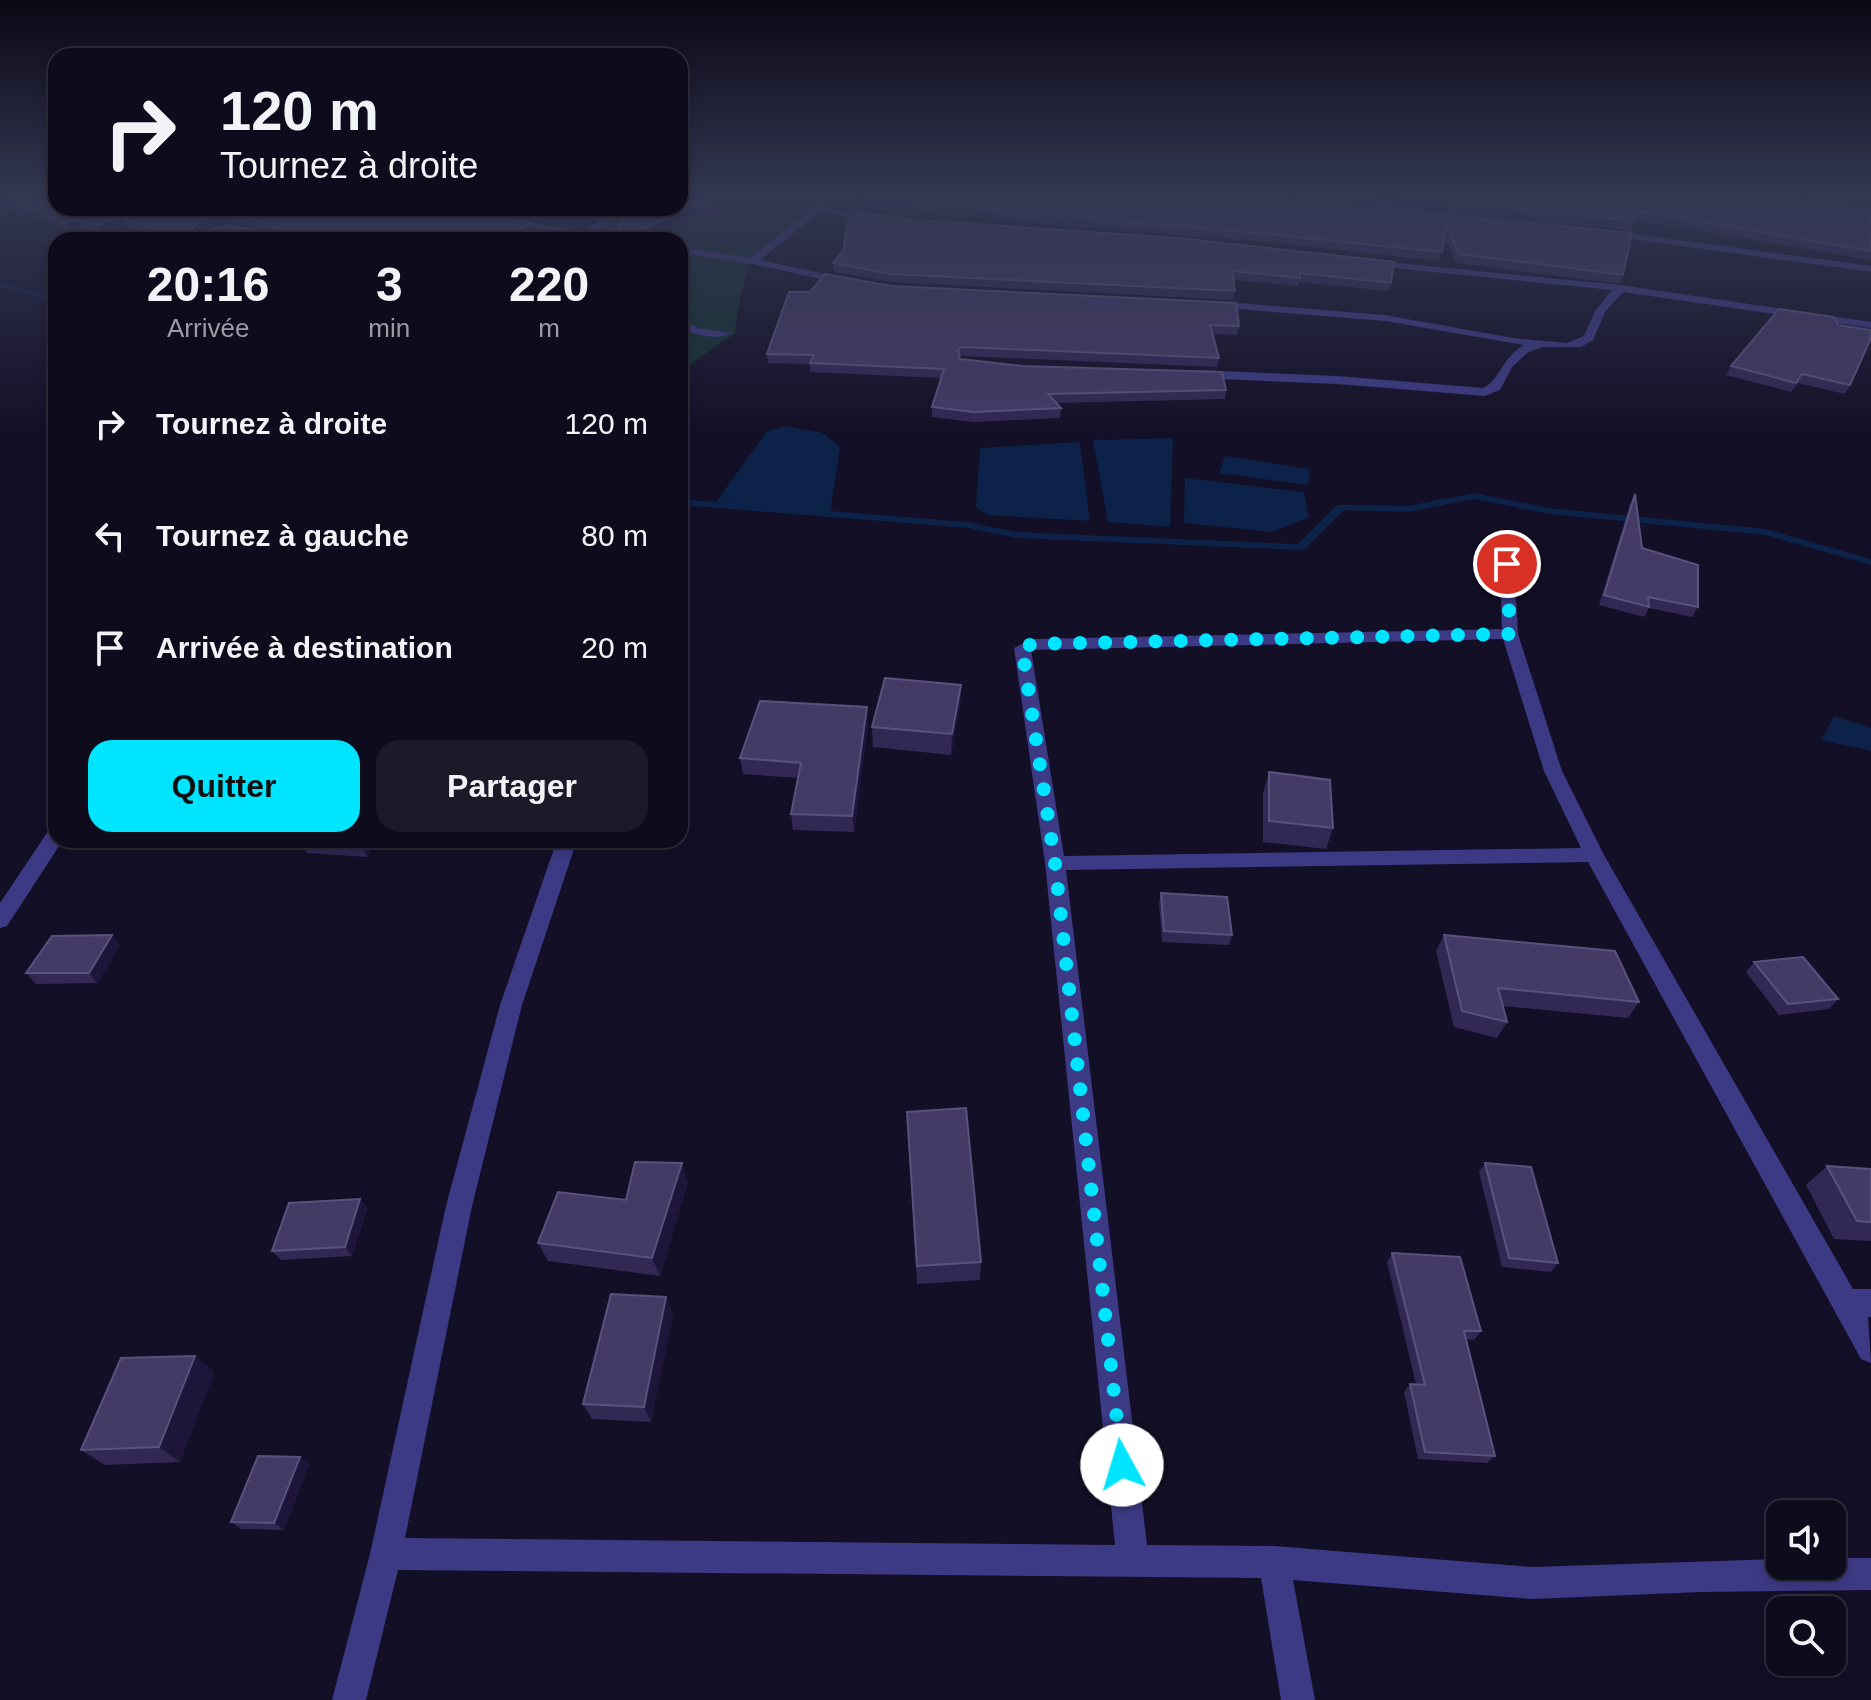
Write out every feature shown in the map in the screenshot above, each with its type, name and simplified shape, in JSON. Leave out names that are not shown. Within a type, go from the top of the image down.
[{"type":"street","points":[[823,275],[866,284]]},
{"type":"street","points":[[1492,275],[1620,288],[1871,325]]},
{"type":"street","points":[[1200,304],[1385,318],[1542,344],[1581,344],[1589,338],[1600,311],[1620,288]]},
{"type":"street","points":[[688,327],[696,331],[725,333]]},
{"type":"street","points":[[1180,373],[1286,376],[1485,392],[1496,387],[1503,369],[1515,355],[1542,344]]},
{"type":"street","points":[[1506,544],[1510,634],[1553,771],[1594,855],[1858,1303],[1871,1349]]},
{"type":"street","points":[[1133,1561],[1055,863],[1021,652],[1027,645],[1510,634]]},
{"type":"street","points":[[0,920],[48,847]]},
{"type":"street","points":[[349,1700],[386,1554],[459,1206],[511,1005],[564,848]]},
{"type":"street","points":[[1055,863],[1594,855]]},
{"type":"street","points":[[386,1554],[1274,1562],[1532,1583],[1702,1576],[1871,1574]]},
{"type":"street","points":[[1274,1562],[1298,1700]]},
{"type":"green space","points":[[688,275],[747,275],[735,333],[692,363],[688,370]]},
{"type":"water","points":[[785,426],[823,433],[840,447],[830,512],[716,502],[767,431]]},
{"type":"water","points":[[1173,438],[1170,527],[1108,522],[1093,440]]},
{"type":"water","points":[[1080,442],[1090,521],[988,515],[976,507],[980,448]]},
{"type":"water","points":[[1225,456],[1310,469],[1308,485],[1219,473]]},
{"type":"water","points":[[1185,478],[1304,492],[1309,518],[1272,532],[1184,523]]},
{"type":"water","points":[[1834,716],[1871,728],[1871,751],[1821,740]]},
{"type":"building","points":[[824,275],[832,275],[891,286],[1236,303],[1239,326],[1210,325],[1219,358],[961,347],[958,350],[960,359],[1022,366],[1222,372],[1226,390],[1048,394],[1061,408],[974,412],[932,407],[944,369],[810,363],[814,355],[767,354],[789,292],[810,292]]},
{"type":"building","points":[[918,275],[1233,275],[1235,291]]},
{"type":"building","points":[[1321,275],[1392,275],[1391,283]]},
{"type":"building","points":[[1779,309],[1834,317],[1838,325],[1871,330],[1871,338],[1850,385],[1802,374],[1796,383],[1731,366]]},
{"type":"building","points":[[1635,494],[1642,548],[1698,565],[1698,607],[1648,597],[1649,607],[1604,595]]},
{"type":"building","points":[[885,678],[961,685],[952,734],[872,727]]},
{"type":"building","points":[[760,701],[867,707],[852,816],[791,814],[801,763],[740,758]]},
{"type":"building","points":[[1269,772],[1330,780],[1333,828],[1269,821]]},
{"type":"building","points":[[1161,893],[1227,897],[1232,935],[1164,931]]},
{"type":"building","points":[[112,935],[89,973],[26,973],[52,936]]},
{"type":"building","points":[[1444,935],[1615,951],[1639,1002],[1498,988],[1507,1022],[1462,1011]]},
{"type":"building","points":[[1803,957],[1838,999],[1788,1004],[1754,962]]},
{"type":"building","points":[[966,1108],[981,1262],[917,1266],[907,1112]]},
{"type":"building","points":[[635,1162],[682,1163],[652,1258],[538,1243],[558,1192],[626,1200]]},
{"type":"building","points":[[1485,1163],[1531,1167],[1558,1263],[1509,1258]]},
{"type":"building","points":[[1827,1166],[1871,1169],[1871,1222],[1857,1221]]},
{"type":"building","points":[[360,1199],[345,1247],[272,1251],[289,1203]]},
{"type":"building","points":[[1392,1253],[1460,1257],[1481,1331],[1464,1331],[1495,1456],[1425,1452],[1410,1384],[1425,1385]]},
{"type":"building","points":[[611,1294],[666,1297],[644,1407],[583,1404]]},
{"type":"building","points":[[195,1356],[159,1447],[81,1450],[121,1358]]},
{"type":"building","points":[[258,1456],[300,1457],[274,1523],[231,1522]]},
{"type":"waterway","points":[[0,284],[48,298]]},
{"type":"waterway","points":[[688,503],[968,525],[1016,535],[1301,547],[1341,507],[1408,509],[1474,496],[1549,511],[1766,532],[1871,562]]},
{"type":"route","points":[[1122,1465],[1055,863],[1022,648],[1032,644],[1510,634],[1507,564]]}]
